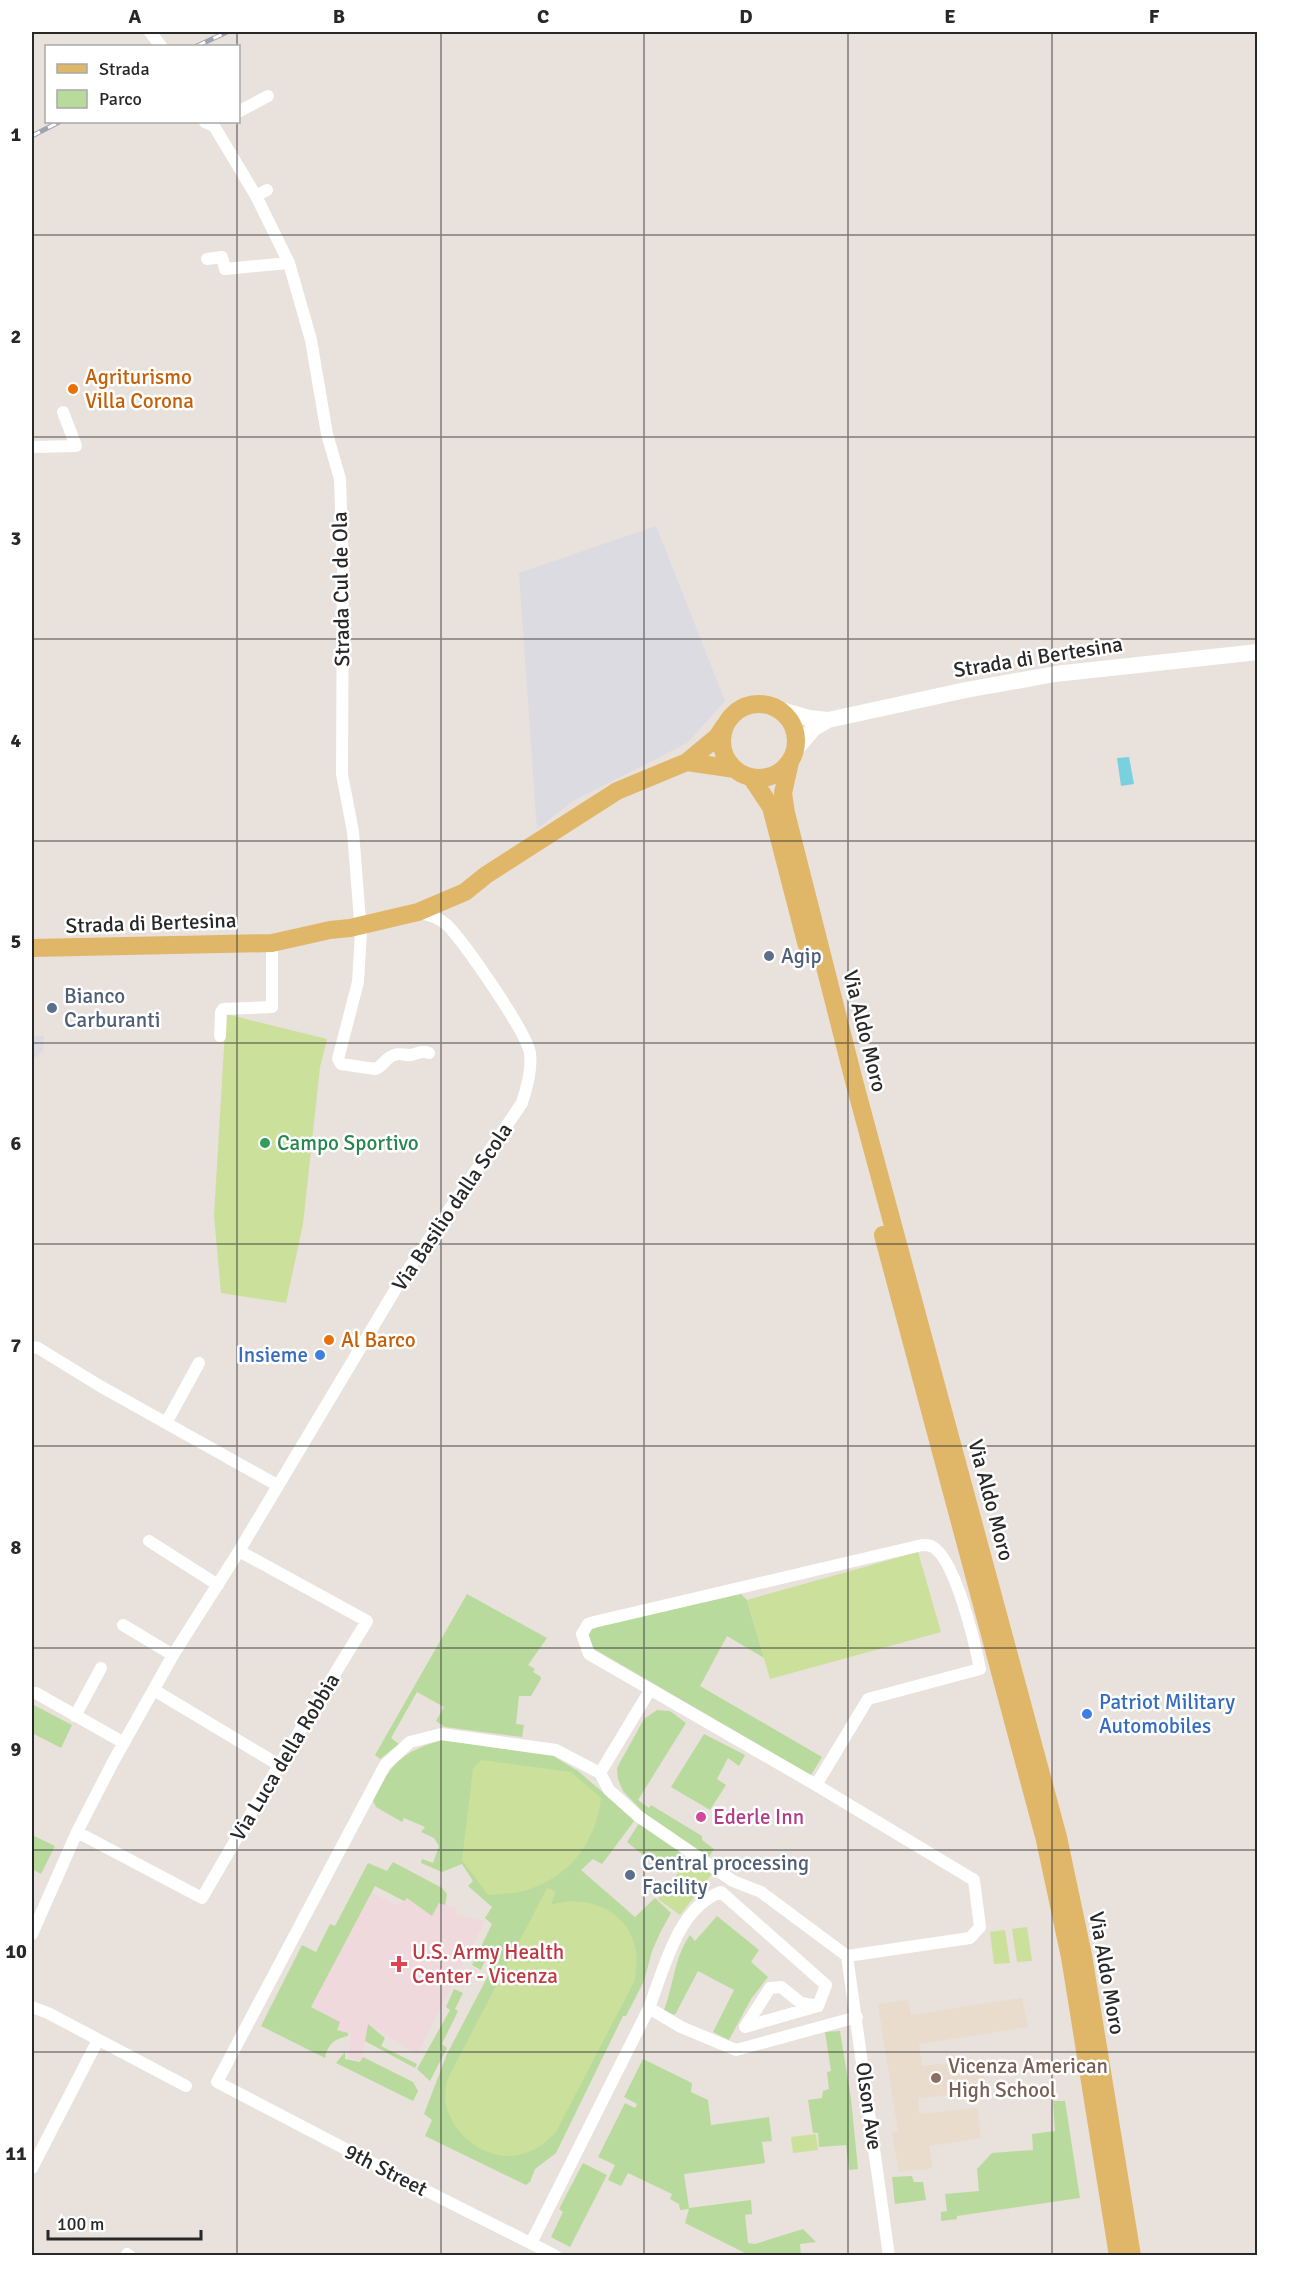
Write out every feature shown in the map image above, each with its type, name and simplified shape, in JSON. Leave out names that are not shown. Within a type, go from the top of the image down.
[{"type":"main road","name":"Strada di Bertesina","points":[[361,922],[429,912],[455,893],[617,791],[687,762],[717,737],[734,713],[746,706],[760,703],[781,710]]},
{"type":"main road","points":[[781,710],[787,716],[795,732],[792,756]]},
{"type":"main road","points":[[725,725],[722,736],[723,748],[727,759],[735,769]]},
{"type":"main road","name":"Strada di Bertesina","points":[[751,777],[760,778],[777,773],[792,756]]},
{"type":"main road","name":"Via Aldo Moro","points":[[792,756],[783,793],[786,813],[857,1092],[1058,1837],[1083,1955],[1132,2256]]},
{"type":"main road","points":[[687,762],[735,769],[751,777]]},
{"type":"main road","name":"Via Aldo Moro","points":[[751,777],[771,807],[1045,1839],[1070,1957],[1118,2256]]},
{"type":"main road","name":"Strada di Bertesina","points":[[32,948],[272,943],[361,922],[455,893]]},
{"type":"street","points":[[150,32],[160,45]]},
{"type":"street","points":[[240,111],[268,96]]},
{"type":"street","name":"Strada Cul de Ola","points":[[214,123],[262,193],[289,263],[311,340],[327,434],[340,479],[343,566],[342,774],[353,832],[361,922]]},
{"type":"street","points":[[207,259],[222,257],[225,269],[289,263]]},
{"type":"street","points":[[32,447],[76,446],[63,412]]},
{"type":"street","name":"Strada di Bertesina","points":[[792,756],[814,728],[828,720],[966,690],[1055,674],[1257,652]]},
{"type":"street","name":"Strada di Bertesina","points":[[781,710],[809,718],[828,720]]},
{"type":"street","points":[[447,926],[445,913],[455,893]]},
{"type":"street","name":"Via Basilio dalla Scola","points":[[32,1934],[78,1832],[173,1655],[239,1551],[401,1280],[522,1103],[530,1077],[530,1052],[521,1030],[482,971],[447,926],[429,912]]},
{"type":"street","points":[[361,922],[358,982],[338,1059],[340,1064],[375,1069],[380,1068],[392,1055],[403,1053],[409,1055],[421,1051],[429,1053]]},
{"type":"street","points":[[220,1036],[223,1009],[272,1006],[272,943]]},
{"type":"street","points":[[32,1347],[38,1348],[100,1386],[277,1485]]},
{"type":"street","points":[[166,1423],[199,1363]]},
{"type":"street","points":[[149,1541],[218,1585]]},
{"type":"street","points":[[650,1690],[600,1773],[609,1790],[638,1816],[733,1881],[761,1892],[847,1956],[970,1938],[980,1927],[974,1880],[816,1785],[589,1654],[582,1634],[588,1624],[922,1545],[931,1546],[937,1551],[952,1574],[973,1635],[980,1669],[868,1699],[816,1785]]},
{"type":"street","name":"Via Luca della Robbia","points":[[78,1832],[202,1898],[279,1765],[367,1621],[239,1551]]},
{"type":"street","points":[[123,1625],[173,1655]]},
{"type":"street","points":[[75,1716],[101,1668]]},
{"type":"street","points":[[154,1690],[279,1765]]},
{"type":"street","points":[[36,1693],[124,1743]]},
{"type":"street","name":"9th Street","points":[[555,2256],[217,2082],[385,1765],[410,1742],[441,1734],[556,1750],[600,1773]]},
{"type":"street","points":[[531,2242],[649,2008],[682,1925],[702,1903],[721,1892],[733,1881]]},
{"type":"street","points":[[721,1892],[826,1985],[818,2006]]},
{"type":"street","name":"Olson Ave","points":[[847,1956],[889,2256]]},
{"type":"street","points":[[781,1987],[801,2002],[818,2006],[745,2027],[770,1988],[781,1987]]},
{"type":"street","points":[[32,2007],[48,2013],[186,2086]]},
{"type":"street","points":[[649,2008],[681,2027],[736,2050],[857,2017]]},
{"type":"street","points":[[32,2168],[98,2040]]},
{"type":"shaded area","points":[[656,526],[725,701],[687,743],[573,801],[537,829],[519,573]]},
{"type":"shaded area","points":[[32,1036],[44,1036],[43,1051],[36,1057],[32,1057]]},
{"type":"shaded area","name":"U.S. Army Health Center - Vicenza","points":[[372,1893],[399,1906],[407,1897],[432,1916],[437,1902],[457,1908],[455,1915],[485,1921],[417,2054],[368,2024],[362,2060],[349,2058],[351,2034],[336,2030],[311,2007]]},
{"type":"shaded area","name":"Vicenza American High School","points":[[1022,1998],[1028,2027],[919,2044],[922,2066],[981,2060],[985,2091],[918,2098],[919,2114],[977,2108],[981,2138],[929,2146],[933,2168],[899,2172],[892,2133],[898,2132],[878,2004],[908,2000],[911,2015]]},
{"type":"green space","points":[[226,1014],[327,1039],[320,1067],[303,1224],[286,1303],[221,1293],[214,1216]]},
{"type":"green space","points":[[918,1552],[941,1632],[770,1679],[747,1600]]},
{"type":"green space","points":[[467,1594],[547,1638],[528,1665],[535,1669],[533,1672],[541,1679],[531,1696],[519,1696],[516,1724],[524,1725],[522,1737],[445,1727],[436,1721],[444,1707],[417,1692],[391,1738],[399,1744],[380,1759],[375,1755]]},
{"type":"green space","points":[[741,1594],[747,1600],[764,1658],[727,1636],[700,1686],[822,1757],[811,1775],[589,1646],[587,1636],[593,1627]]},
{"type":"green space","points":[[32,1704],[72,1725],[61,1748],[32,1733]]},
{"type":"green space","points":[[657,1710],[670,1711],[686,1723],[638,1800],[649,1808],[651,1805],[702,1836],[702,1840],[714,1849],[703,1867],[683,1853],[664,1872],[627,1842],[645,1814],[623,1791],[618,1779],[617,1768],[644,1719]]},
{"type":"green space","points":[[704,1734],[745,1755],[739,1766],[728,1758],[717,1779],[726,1785],[710,1810],[671,1787]]},
{"type":"green space","points":[[442,1740],[553,1756],[578,1771],[635,1820],[602,1864],[593,1859],[581,1870],[635,1917],[655,1898],[671,1913],[652,1951],[644,1981],[626,2016],[623,2016],[556,2153],[535,2169],[530,2182],[526,2185],[425,2136],[432,2120],[424,2114],[447,2054],[500,1953],[490,1948],[481,1970],[472,1965],[492,1924],[485,1918],[492,1907],[468,1886],[473,1881],[462,1864],[442,1872],[421,1863],[422,1859],[433,1863],[439,1846],[434,1838],[421,1832],[425,1827],[404,1818],[402,1822],[376,1807],[373,1801],[386,1777],[399,1761],[416,1750]]},
{"type":"green space","points":[[481,1760],[571,1772],[601,1798],[594,1828],[579,1854],[569,1866],[544,1883],[519,1892],[488,1895],[462,1860],[473,1768]]},
{"type":"green space","points":[[32,1835],[55,1846],[41,1874],[32,1869]]},
{"type":"green space","points":[[690,1857],[712,1874],[680,1915],[658,1899]]},
{"type":"green space","points":[[393,1862],[442,1888],[447,1894],[445,1905],[439,1903],[432,1916],[407,1898],[404,1901],[375,1886],[311,2007],[340,2022],[337,2030],[348,2033],[348,2036],[332,2043],[325,2058],[261,2026],[302,1945],[316,1952],[330,1924],[335,1926],[368,1863],[387,1871]]},
{"type":"green space","points":[[547,1888],[556,1891],[551,1905],[576,1901],[589,1903],[612,1913],[621,1921],[629,1931],[634,1943],[635,1980],[556,2132],[542,2144],[526,2153],[512,2156],[499,2155],[474,2144],[454,2124],[445,2099],[447,2080]]},
{"type":"green space","points":[[717,1916],[759,1950],[751,1962],[768,1977],[751,1999],[729,2040],[713,2032],[734,1990],[698,1971],[676,2013],[674,2015],[664,2010],[677,1962],[690,1935],[695,1941]]},
{"type":"green space","points":[[1027,1927],[1032,1961],[1017,1962],[1012,1929]]},
{"type":"green space","points":[[1005,1930],[1010,1963],[994,1964],[990,1932]]},
{"type":"green space","points":[[454,1989],[463,1993],[455,2009],[458,2011],[442,2044],[447,2048],[430,2081],[417,2069],[450,2010],[446,2007]]},
{"type":"green space","points":[[368,2024],[385,2038],[381,2046],[417,2064],[415,2068],[365,2041]]},
{"type":"green space","points":[[840,2031],[851,2099],[858,2169],[849,2170],[846,2145],[819,2147],[818,2133],[813,2133],[808,2100],[822,2098],[823,2091],[829,2089],[827,2072],[831,2071],[825,2032]]},
{"type":"green space","points":[[345,2052],[345,2059],[360,2062],[363,2057],[413,2082],[418,2091],[413,2101],[336,2063]]},
{"type":"green space","points":[[643,2059],[692,2083],[691,2092],[708,2100],[711,2125],[769,2117],[772,2141],[762,2142],[765,2163],[684,2174],[689,2208],[751,2200],[752,2214],[745,2215],[748,2243],[755,2244],[803,2229],[816,2242],[800,2244],[801,2255],[749,2255],[685,2223],[689,2209],[680,2210],[679,2204],[670,2199],[672,2194],[628,2173],[621,2186],[608,2180],[615,2165],[598,2157],[625,2103],[635,2108],[637,2104],[624,2097]]},
{"type":"green space","points":[[1053,2101],[1065,2101],[1080,2198],[957,2216],[957,2219],[941,2221],[941,2212],[947,2211],[945,2194],[979,2191],[977,2169],[992,2153],[1033,2150],[1032,2134],[1055,2131]]},
{"type":"green space","points":[[816,2134],[818,2150],[793,2153],[791,2137]]},
{"type":"green space","points":[[583,2163],[607,2175],[570,2247],[551,2237],[563,2212],[559,2209]]},
{"type":"green space","points":[[912,2176],[914,2182],[923,2182],[926,2200],[895,2204],[892,2177]]},
{"type":"water","points":[[1129,757],[1134,784],[1121,786],[1117,758]]},
{"type":"railway","points":[[199,45],[227,32]]},
{"type":"railway","points":[[32,136],[57,123]]},
{"type":"place","name":"Agriturismo Villa Corona","points":[[73,389]]},
{"type":"place","name":"Agip","points":[[769,956]]},
{"type":"place","name":"Bianco Carburanti","points":[[52,1008]]},
{"type":"place","name":"Campo Sportivo","points":[[265,1143]]},
{"type":"place","name":"Al Barco","points":[[329,1340]]},
{"type":"place","name":"Insieme","points":[[320,1355]]},
{"type":"place","name":"Patriot Military Automobiles","points":[[1087,1714]]},
{"type":"place","name":"Ederle Inn","points":[[701,1817]]},
{"type":"place","name":"Central processing Facility","points":[[630,1875]]},
{"type":"place","name":"U.S. Army Health Center - Vicenza","points":[[399,1964]]},
{"type":"place","name":"Vicenza American High School","points":[[936,2078]]}]
